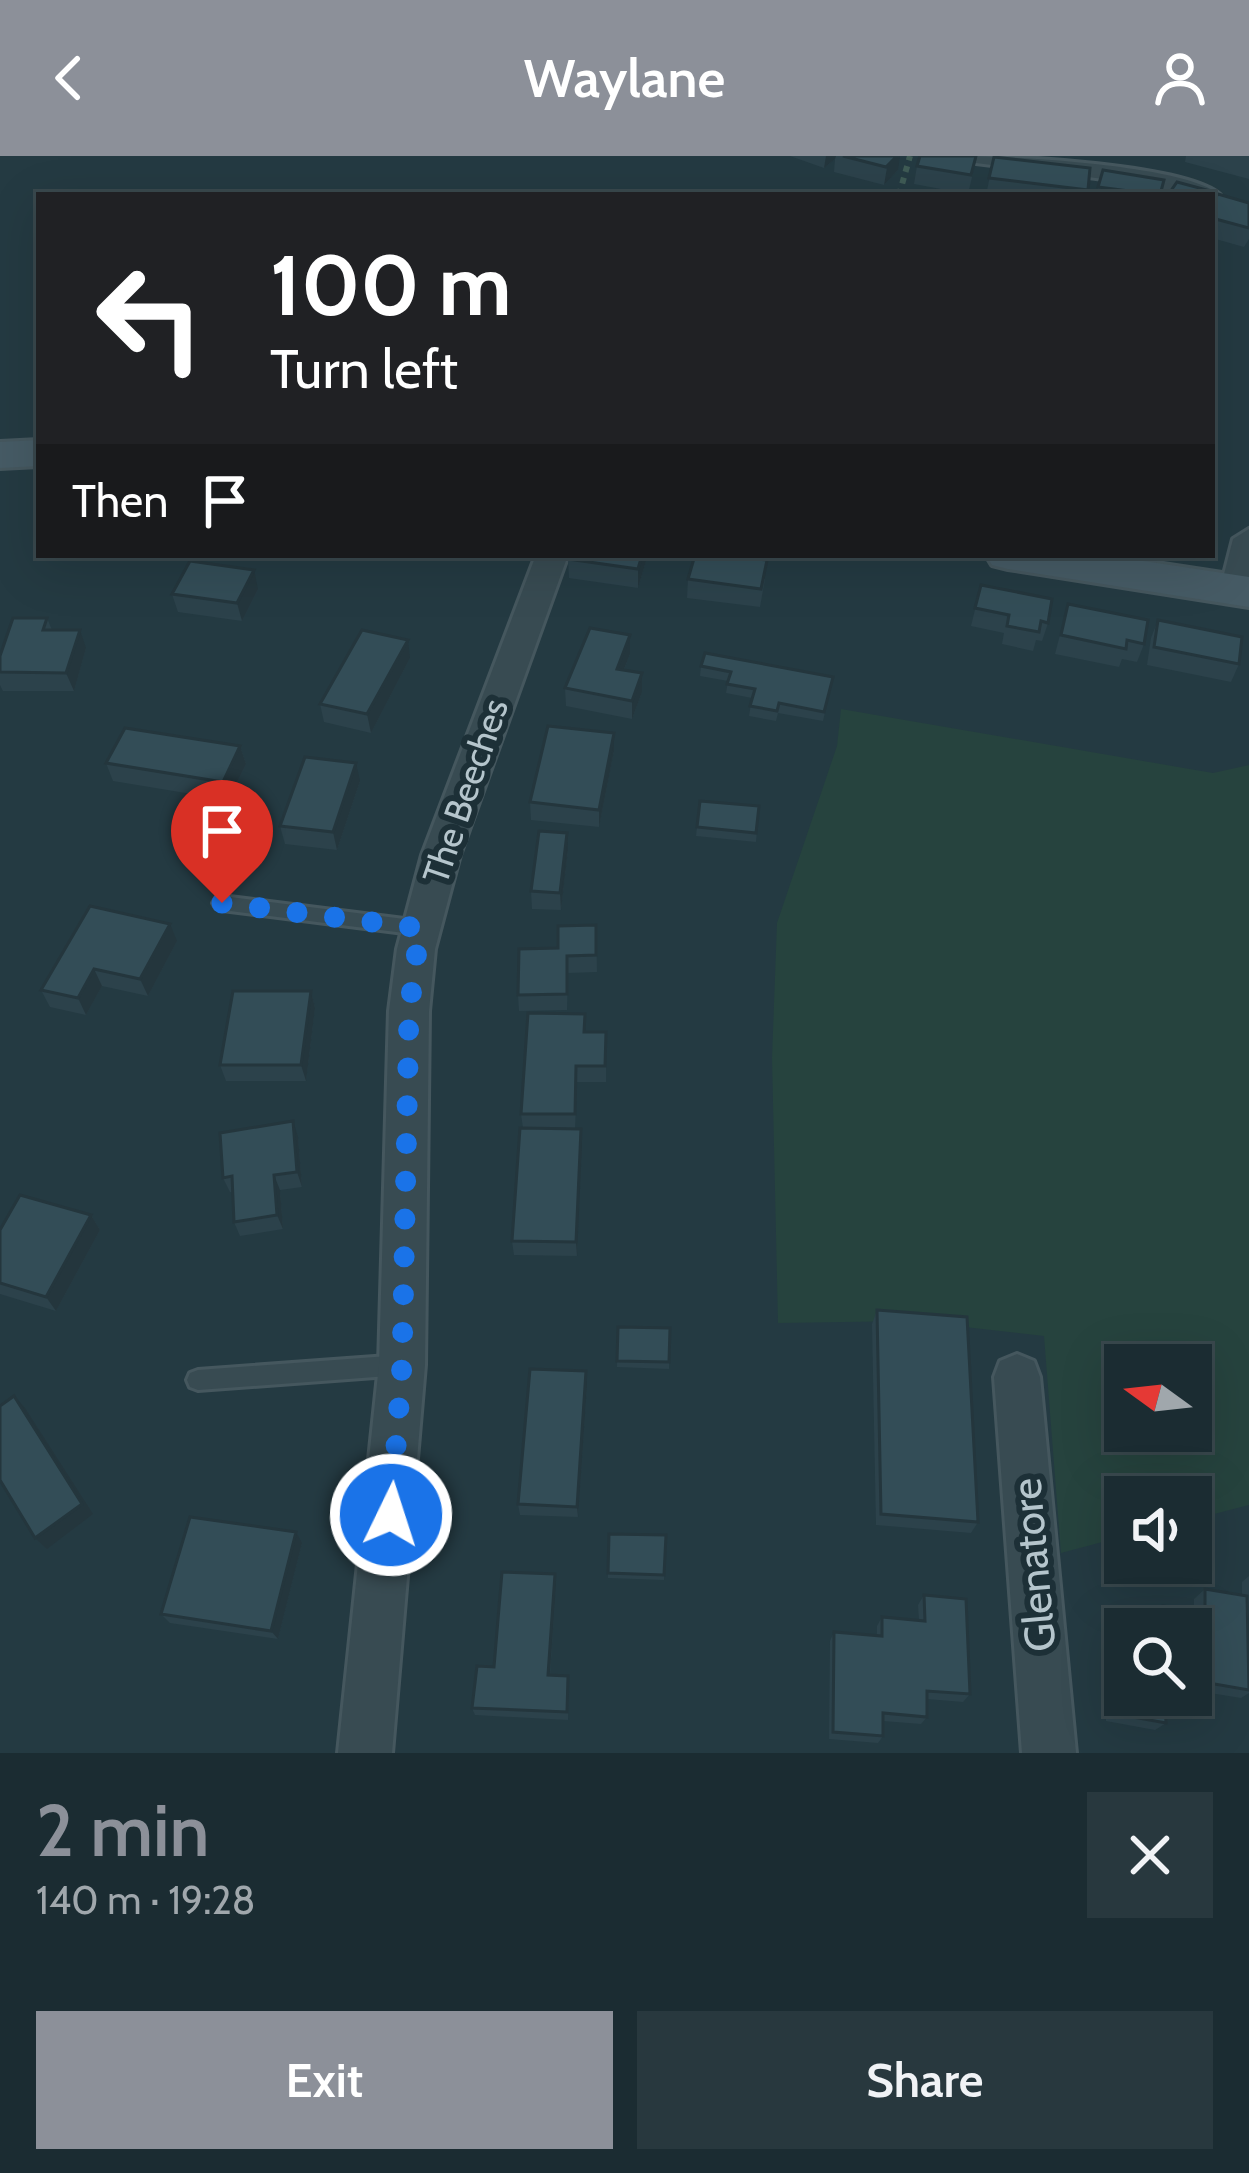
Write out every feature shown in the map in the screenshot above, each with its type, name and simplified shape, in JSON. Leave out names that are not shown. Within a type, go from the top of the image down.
[{"type":"street","points":[[976,156],[1112,173],[1191,192]]},
{"type":"street","points":[[0,455],[36,453]]},
{"type":"street","points":[[1027,558],[1243,591],[1249,539]]},
{"type":"street","name":"The Beeches","points":[[365,1753],[402,1365],[409,1011],[420,928],[478,748],[550,558]]},
{"type":"street","name":"Glenatore","points":[[1017,1377],[1049,1753]]},
{"type":"lane","points":[[222,903],[420,928]]},
{"type":"lane","points":[[198,1380],[402,1365]]},
{"type":"path","points":[[900,192],[910,156]]},
{"type":"green space","points":[[841,709],[1213,773],[1249,765],[1249,1505],[1212,1515],[1212,1476],[1104,1476],[1104,1542],[1061,1553],[1044,1336],[911,1321],[778,1323],[772,1058],[777,923],[837,746]]},
{"type":"building","points":[[843,156],[897,156],[886,167]]},
{"type":"building","points":[[920,156],[976,156],[971,175],[917,166]]},
{"type":"building","points":[[994,157],[1090,168],[1088,190],[989,178]]},
{"type":"building","points":[[1103,170],[1164,180],[1161,192],[1098,187]]},
{"type":"building","points":[[1177,182],[1207,190],[1205,192],[1170,192]]},
{"type":"building","points":[[1218,194],[1249,203],[1249,228],[1215,219]]},
{"type":"building","points":[[568,558],[641,558],[638,569]]},
{"type":"building","points":[[694,558],[767,560],[761,589],[688,579]]},
{"type":"building","points":[[190,561],[254,570],[237,603],[172,594]]},
{"type":"building","points":[[981,585],[1052,599],[1048,623],[1041,621],[1039,632],[1007,626],[1009,615],[975,608]]},
{"type":"building","points":[[1068,604],[1148,620],[1144,644],[1127,640],[1126,649],[1061,635]]},
{"type":"building","points":[[13,618],[47,618],[43,630],[80,630],[66,673],[0,672],[0,656]]},
{"type":"building","points":[[1158,620],[1242,637],[1239,664],[1154,647]]},
{"type":"building","points":[[590,628],[630,635],[617,669],[642,673],[632,701],[565,688]]},
{"type":"building","points":[[362,630],[408,640],[367,714],[320,704]]},
{"type":"building","points":[[705,653],[833,677],[824,712],[779,703],[777,711],[750,706],[755,689],[727,684],[731,672],[701,666]]},
{"type":"building","points":[[548,726],[614,733],[599,810],[530,802]]},
{"type":"building","points":[[125,728],[240,746],[223,782],[106,763]]},
{"type":"building","points":[[305,757],[356,763],[333,832],[280,826]]},
{"type":"building","points":[[700,801],[759,806],[756,833],[697,827]]},
{"type":"building","points":[[539,831],[567,833],[560,893],[531,891]]},
{"type":"building","points":[[90,906],[170,924],[140,979],[94,969],[78,998],[41,990]]},
{"type":"building","points":[[596,925],[596,955],[567,956],[567,994],[518,995],[519,949],[558,948],[558,926]]},
{"type":"building","points":[[233,991],[311,991],[301,1065],[220,1065]]},
{"type":"building","points":[[528,1013],[585,1014],[584,1032],[606,1032],[605,1066],[576,1066],[575,1114],[521,1114]]},
{"type":"building","points":[[293,1121],[297,1172],[274,1175],[277,1215],[234,1222],[232,1176],[223,1178],[220,1133]]},
{"type":"building","points":[[520,1128],[581,1129],[576,1242],[512,1241]]},
{"type":"building","points":[[20,1195],[91,1215],[46,1297],[0,1283],[0,1230]]},
{"type":"building","points":[[877,1310],[967,1317],[978,1522],[881,1514]]},
{"type":"building","points":[[618,1327],[670,1328],[669,1362],[617,1361]]},
{"type":"building","points":[[530,1369],[586,1371],[577,1507],[518,1504]]},
{"type":"building","points":[[14,1396],[82,1504],[35,1538],[0,1480],[0,1406]]},
{"type":"building","points":[[190,1517],[296,1532],[271,1631],[161,1614]]},
{"type":"building","points":[[609,1534],[666,1535],[664,1575],[608,1573]]},
{"type":"building","points":[[502,1572],[555,1574],[548,1675],[568,1676],[567,1712],[472,1708],[477,1666],[494,1667]]},
{"type":"building","points":[[1205,1589],[1247,1596],[1249,1690],[1212,1684],[1212,1608],[1205,1608]]},
{"type":"building","points":[[924,1595],[966,1599],[970,1694],[927,1691],[927,1717],[883,1713],[883,1736],[833,1732],[834,1632],[882,1636],[882,1617],[925,1621]]},
{"type":"building","points":[[1127,1716],[1166,1716],[1166,1723]]},
{"type":"route","points":[[222,903],[420,928],[409,1011],[402,1365],[391,1515]]}]
